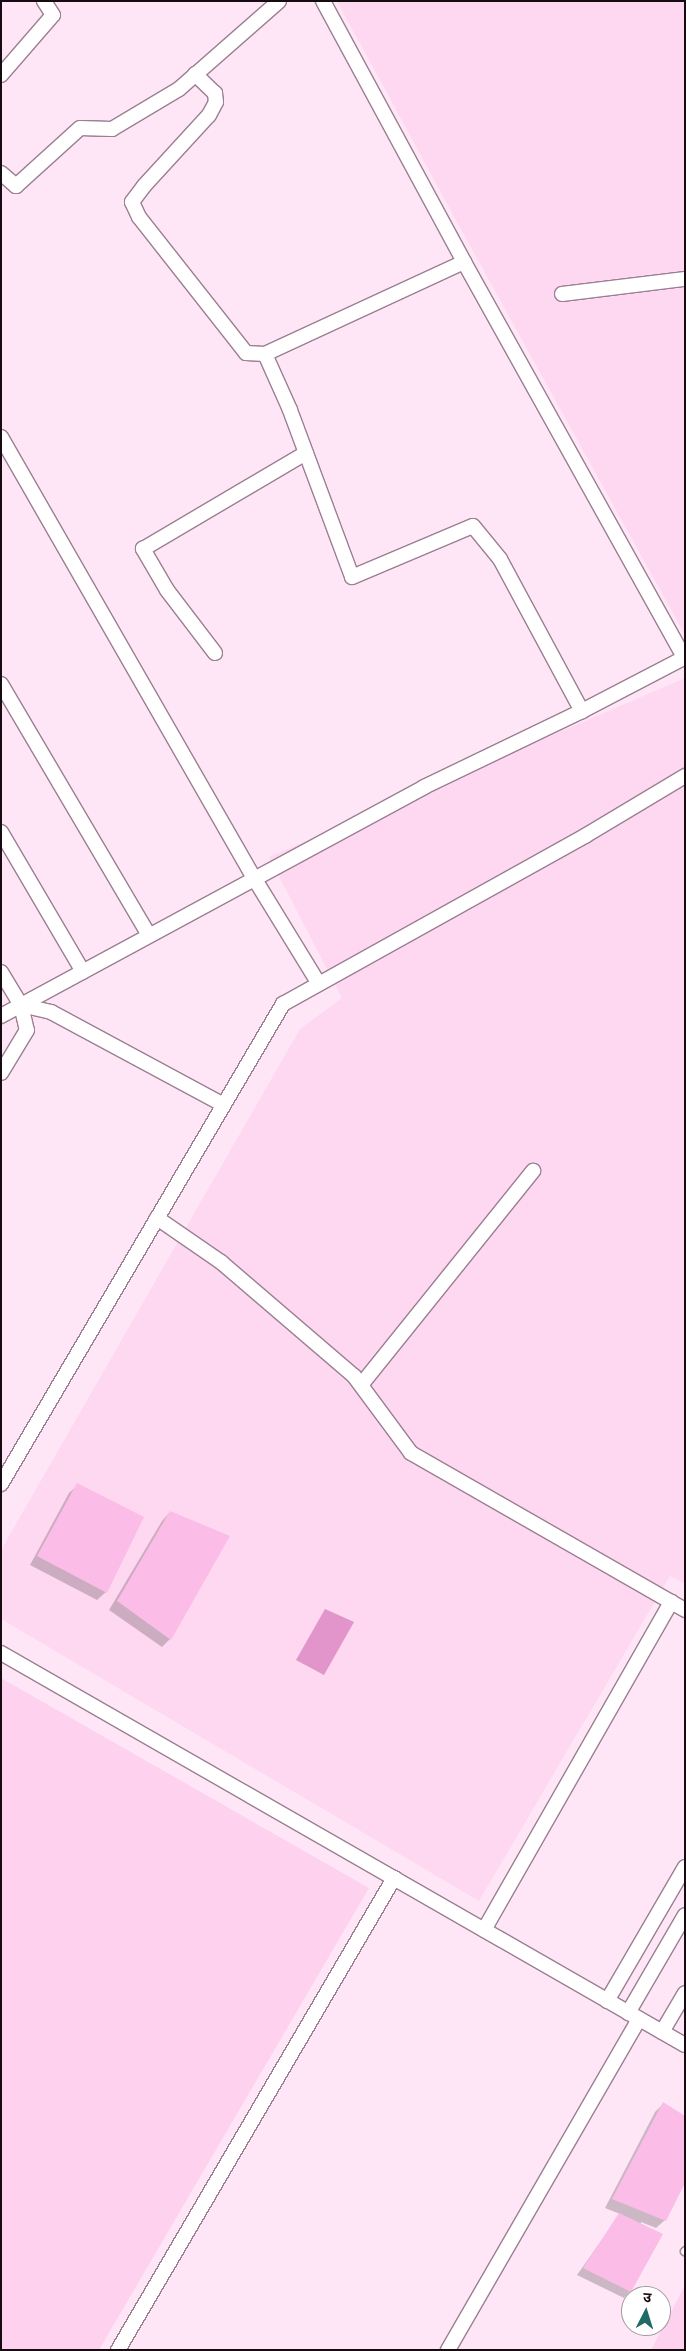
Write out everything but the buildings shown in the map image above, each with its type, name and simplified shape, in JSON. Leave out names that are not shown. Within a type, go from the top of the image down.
[{"type":"street","points":[[1,75],[53,15],[44,1]]},
{"type":"street","points":[[1,173],[16,186],[80,128],[112,129],[179,89],[279,1]]},
{"type":"street","points":[[1,1016],[424,787],[582,711],[684,658],[464,262],[323,1]]},
{"type":"street","points":[[196,74],[215,93],[216,102],[209,114],[144,186],[132,202],[139,217],[246,353],[265,354],[464,262]]},
{"type":"street","points":[[562,294],[685,279]]},
{"type":"street","points":[[265,354],[306,453],[352,577],[473,526],[500,559],[582,711]]},
{"type":"street","points":[[1,437],[254,878],[319,984]]},
{"type":"street","points":[[215,653],[167,590],[144,549],[306,453]]},
{"type":"street","points":[[1,684],[149,935]]},
{"type":"street","points":[[1,1484],[283,1004],[584,836],[685,776]]},
{"type":"street","points":[[1,832],[83,972]]},
{"type":"street","points":[[1,972],[20,1005],[27,1030],[1,1073]]},
{"type":"street","points":[[20,1005],[51,1012],[224,1105]]},
{"type":"street","points":[[361,1385],[533,1171]]},
{"type":"street","points":[[157,1218],[221,1262],[354,1376],[410,1453],[685,1610]]},
{"type":"street","points":[[484,1930],[671,1602]]},
{"type":"street","points":[[1,1653],[685,2045]]},
{"type":"street","points":[[607,2001],[685,1867]]},
{"type":"street","points":[[118,2350],[394,1878]]},
{"type":"street","points":[[448,2350],[634,2016],[685,1915]]},
{"type":"street","points":[[662,2032],[685,1993]]},
{"type":"shaded area","points":[[337,1],[685,1],[685,635],[457,222]]},
{"type":"shaded area","points":[[685,678],[685,1584],[670,1576],[479,1901],[1,1619],[1,1550],[300,1029],[342,998],[269,857]]},
{"type":"shaded area","points":[[325,1609],[354,1622],[324,1675],[296,1660]]},
{"type":"shaded area","points":[[1,1678],[369,1888],[99,2350],[1,2350]]},
{"type":"shaded area","points":[[684,2287],[685,2350],[651,2350],[658,2336],[671,2336],[671,2312]]}]
